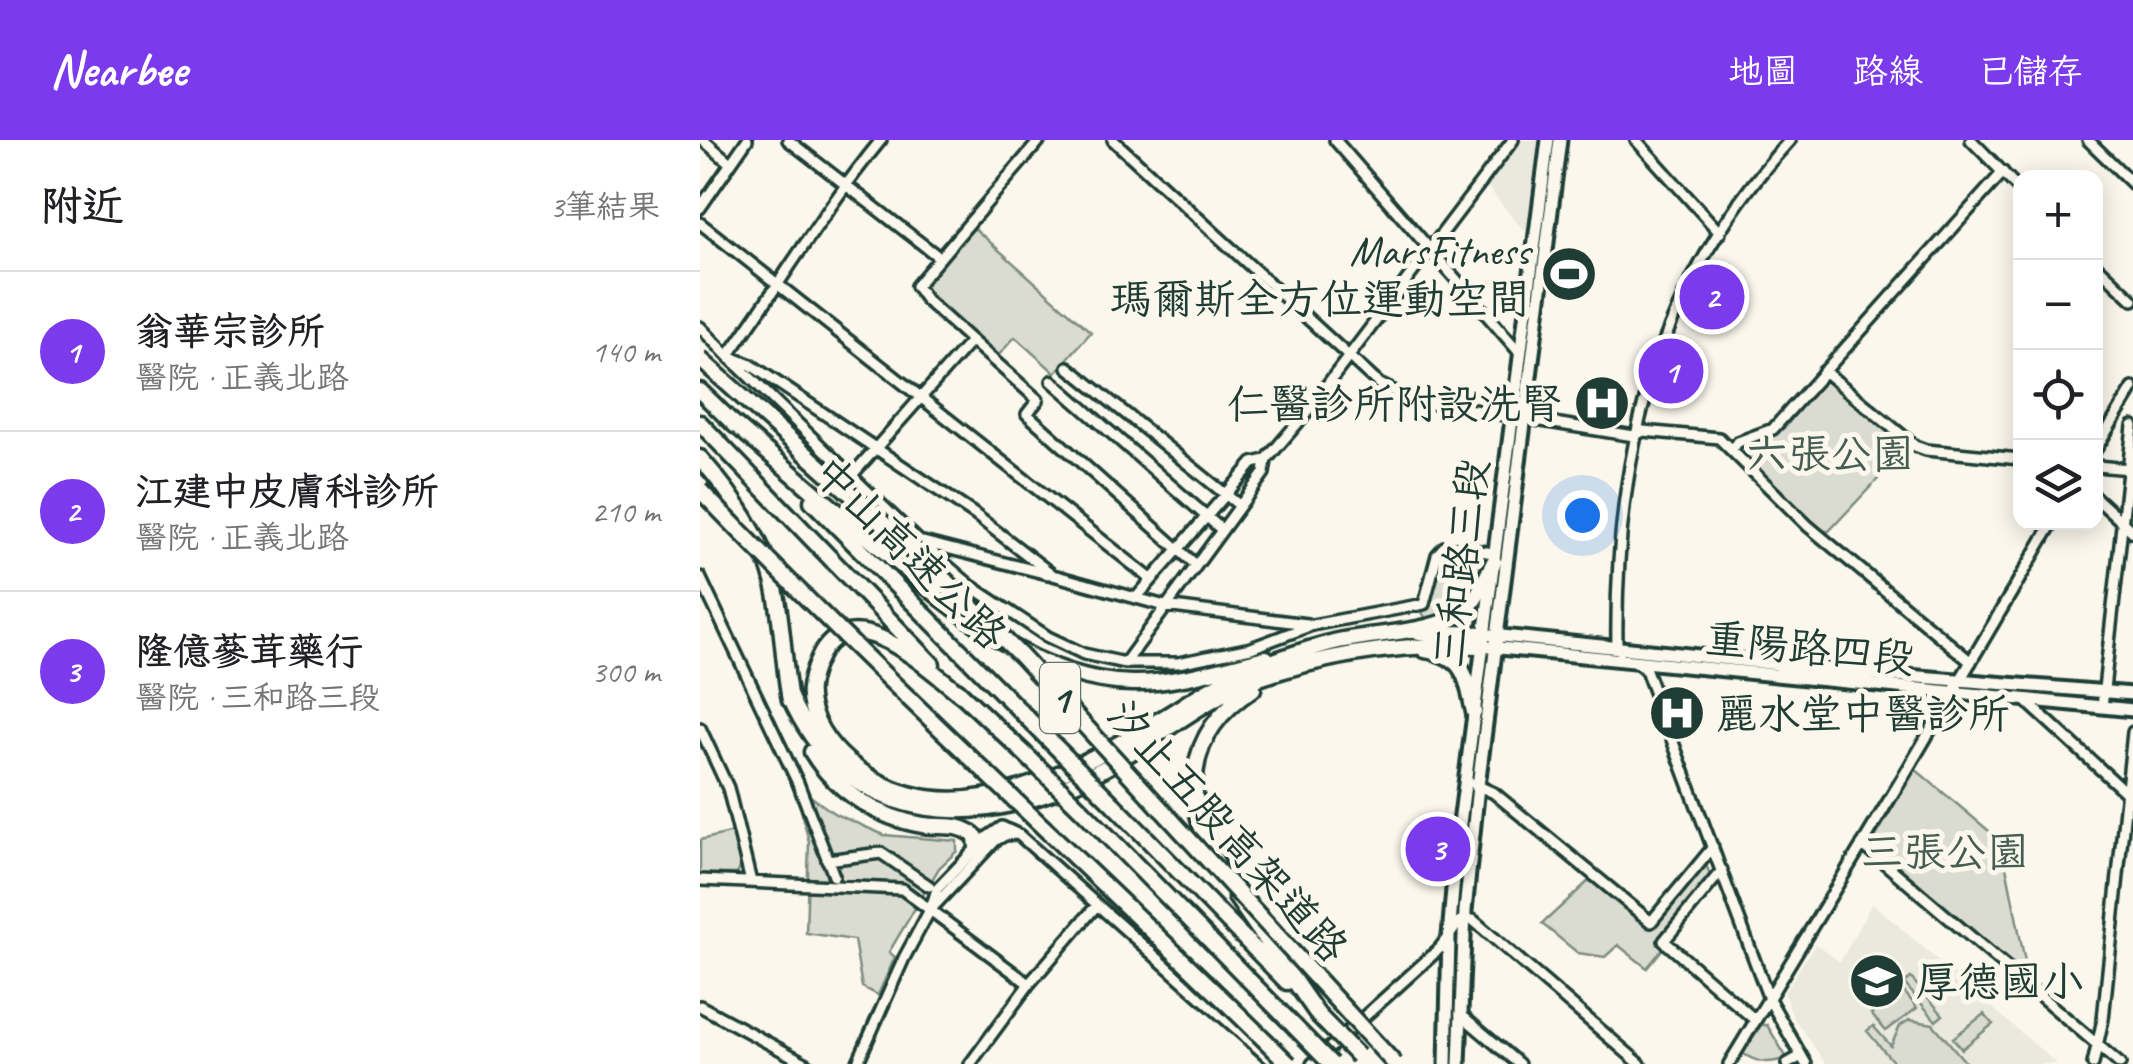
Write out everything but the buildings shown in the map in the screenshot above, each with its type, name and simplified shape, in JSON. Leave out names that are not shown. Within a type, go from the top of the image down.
[{"type":"highway","name":"汐止五股高架道路","points":[[700,358],[930,565],[1020,656],[1395,1064]]},
{"type":"highway","name":"中山高速公路","points":[[700,391],[1361,1060]]},
{"type":"highway","points":[[731,421],[934,593],[990,635],[1046,663],[1130,683],[1216,670],[1330,642],[1401,632],[1454,618],[1466,610],[1494,557]]},
{"type":"highway","name":"中山高速公路","points":[[700,423],[963,696],[1202,929],[1331,1064]]},
{"type":"highway","points":[[700,458],[722,482],[755,532],[774,583],[789,695],[808,745],[828,774],[859,800],[908,822],[965,828],[976,838],[977,847]]},
{"type":"highway","points":[[700,490],[933,725],[1289,1064]]},
{"type":"highway","points":[[963,696],[891,642],[870,632],[855,632],[835,640],[822,652],[808,686],[811,708],[822,731],[840,754],[864,774],[890,789],[924,797],[980,798],[1040,782],[1096,757],[1228,679],[1330,642]]},
{"type":"highway","points":[[1401,632],[1490,641]]},
{"type":"highway","points":[[789,695],[812,738],[852,780],[885,798],[950,810],[1030,800],[1070,784],[1254,679],[1380,648],[1490,641]]},
{"type":"highway","points":[[1380,648],[1431,650],[1458,662],[1466,676],[1474,712]]},
{"type":"highway","points":[[1279,673],[1231,703],[1202,744],[1195,774],[1197,811],[1212,854],[1234,894],[1318,1015]]},
{"type":"main road","name":"三和路三段","points":[[1446,1064],[1449,936],[1465,780],[1474,712],[1490,641],[1518,418],[1520,353],[1548,140]]},
{"type":"main road","name":"三和路三段","points":[[1459,1064],[1494,557],[1560,140]]},
{"type":"main road","name":"重陽路四段","points":[[1490,641],[1617,648],[2133,694]]},
{"type":"main road","name":"重陽路四段","points":[[1490,641],[1637,663],[2133,710]]},
{"type":"street","points":[[703,140],[730,163]]},
{"type":"street","points":[[700,208],[748,140]]},
{"type":"street","points":[[788,140],[940,258]]},
{"type":"street","points":[[728,356],[846,184],[882,140]]},
{"type":"street","points":[[1040,140],[916,286],[1038,400],[1026,414],[1196,564]]},
{"type":"street","points":[[1114,140],[1379,384],[1412,400],[1518,418],[1634,436],[1643,431],[1719,438],[1808,526],[1972,662]]},
{"type":"street","points":[[1335,140],[1520,353]]},
{"type":"street","points":[[1125,662],[1264,473],[1266,460],[1512,140]]},
{"type":"street","points":[[1636,140],[1720,233]]},
{"type":"street","points":[[1788,1064],[1804,1060],[1769,999],[1646,670],[1617,648],[1617,550],[1634,436],[1667,332],[1720,233],[1790,140]]},
{"type":"street","points":[[1971,140],[2013,183]]},
{"type":"street","points":[[2088,140],[2133,184]]},
{"type":"street","points":[[1731,449],[1738,442],[1773,429],[2003,172]]},
{"type":"street","points":[[700,223],[1151,578]]},
{"type":"street","points":[[2103,272],[2133,300]]},
{"type":"street","points":[[700,327],[920,542],[971,586],[1048,638],[1084,654],[1125,662],[1178,663],[1251,648],[1312,625],[1424,604],[1437,556],[1444,548],[1494,557]]},
{"type":"street","points":[[852,475],[971,340]]},
{"type":"street","points":[[728,356],[878,448],[974,514],[1053,576]]},
{"type":"street","points":[[1068,368],[1240,506]]},
{"type":"street","points":[[1824,372],[1914,446],[2013,457]]},
{"type":"street","points":[[1052,381],[1222,530]]},
{"type":"street","points":[[2101,440],[2133,388]]},
{"type":"street","points":[[2102,707],[2133,426]]},
{"type":"street","points":[[1136,598],[1253,463],[1266,460]]},
{"type":"street","points":[[2103,467],[2131,469]]},
{"type":"street","points":[[2103,504],[2133,532]]},
{"type":"street","points":[[1729,1064],[2047,530]]},
{"type":"street","points":[[920,542],[1165,606],[1312,625]]},
{"type":"street","points":[[700,577],[798,782],[834,876]]},
{"type":"street","points":[[2024,700],[2130,796]]},
{"type":"street","points":[[700,728],[728,788],[751,882]]},
{"type":"street","points":[[2094,1064],[2130,796],[2133,732]]},
{"type":"street","points":[[1465,780],[1494,793],[1651,922],[1713,847]]},
{"type":"street","points":[[857,1064],[938,888],[1002,827],[1019,835],[1276,1064]]},
{"type":"street","points":[[932,908],[996,840],[1019,835]]},
{"type":"street","points":[[1862,844],[2120,1064]]},
{"type":"street","points":[[828,860],[881,853],[929,886]]},
{"type":"street","points":[[1722,870],[1664,941],[1756,1020]]},
{"type":"street","points":[[700,880],[902,889],[1030,984]]},
{"type":"street","points":[[970,1064],[1096,905]]},
{"type":"street","points":[[1312,1064],[1439,949],[1460,921],[1466,920],[1473,920],[1640,1064]]},
{"type":"street","points":[[700,1006],[807,1064]]},
{"type":"street","points":[[1460,1014],[1518,1064]]},
{"type":"shaded area","points":[[1520,140],[1538,140],[1527,230],[1486,185]]},
{"type":"shaded area","name":"厚德國小","points":[[1872,903],[2057,1064],[1826,1064],[1793,1017],[1784,993],[1815,944],[1840,962]]},
{"type":"green space","points":[[973,227],[1091,332],[1055,373],[1015,337],[997,357],[919,289]]},
{"type":"green space","name":"六張公園","points":[[1825,378],[1907,448],[1829,531],[1823,531],[1734,449],[1785,427]]},
{"type":"green space","points":[[1448,552],[1481,555],[1485,562],[1482,573],[1472,593],[1458,608],[1426,619],[1422,612],[1429,606]]},
{"type":"green space","name":"三張公園","points":[[1915,769],[2001,841],[2029,982],[1872,843]]},
{"type":"green space","points":[[795,785],[835,814],[884,835],[957,841],[957,851],[939,868],[889,952],[895,957],[878,995],[862,987],[854,940],[806,933],[809,842]]},
{"type":"green space","points":[[734,832],[741,866],[737,874],[700,874],[700,840]]},
{"type":"green space","points":[[1704,859],[1710,875],[1659,940],[1665,946],[1647,968],[1618,945],[1605,957],[1578,953],[1542,924],[1593,877],[1650,927]]},
{"type":"green space","points":[[1911,978],[1943,1015],[1936,1021],[1904,983]]},
{"type":"green space","points":[[1902,989],[1917,1008],[1886,1031],[1871,1014]]},
{"type":"green space","points":[[1984,1014],[1993,1024],[1962,1049],[1953,1038]]},
{"type":"green space","points":[[1909,1020],[1933,1024],[1967,1064],[1895,1064],[1867,1031],[1873,1026],[1891,1046],[1900,1026]]},
{"type":"green space","points":[[1761,1025],[1767,1025],[1787,1058],[1764,1062],[1742,1053]]},
{"type":"place","name":"MarsFitness 瑪爾斯全方位運動空間","points":[[1569,274]]},
{"type":"place","name":"江建中皮膚科診所","points":[[1712,297]]},
{"type":"place","name":"翁華宗診所","points":[[1671,371]]},
{"type":"place","name":"仁醫診所附設洗腎","points":[[1602,403]]},
{"type":"place","name":"麗水堂中醫診所","points":[[1677,713]]},
{"type":"place","name":"隆億蔘茸藥行","points":[[1438,849]]},
{"type":"place","name":"厚德國小","points":[[1877,981]]}]
